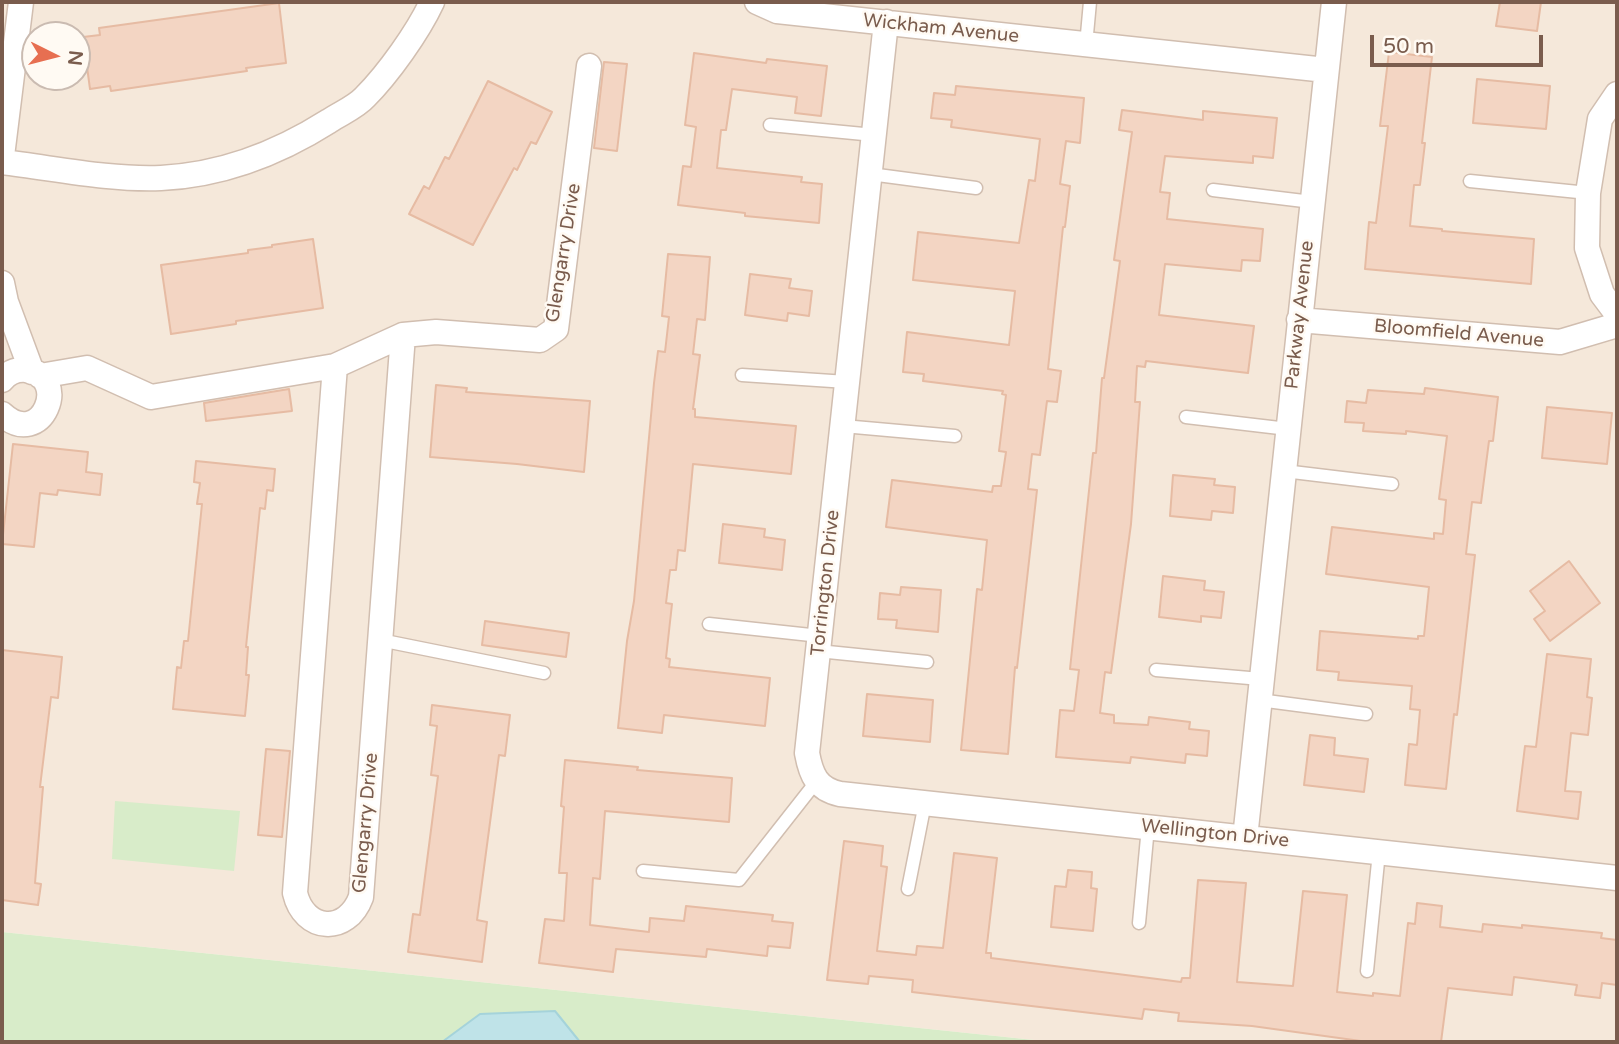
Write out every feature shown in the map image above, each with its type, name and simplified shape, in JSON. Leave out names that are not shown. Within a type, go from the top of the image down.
[{"type":"street","points":[[2,156],[21,2]]},
{"type":"street","points":[[2,162],[158,178],[196,175],[267,155],[300,140],[364,99],[405,47],[432,2]]},
{"type":"street","name":"Wickham Avenue","points":[[757,2],[777,11],[1326,70]]},
{"type":"street","name":"Parkway Avenue","points":[[1245,838],[1334,2]]},
{"type":"street","name":"Torrington Drive","points":[[816,782],[807,753],[886,22]]},
{"type":"street","name":"Glengarry Drive","points":[[2,380],[15,371],[36,374],[87,368],[150,397],[335,366],[403,335],[436,332],[540,340],[556,329],[589,66]]},
{"type":"street","points":[[1617,94],[1600,120],[1588,193],[1587,248],[1602,294],[1617,314]]},
{"type":"street","points":[[2,283],[6,302],[36,374],[49,391],[47,409],[42,416],[26,424],[9,421],[2,414]]},
{"type":"street","name":"Bloomfield Avenue","points":[[1300,320],[1560,342],[1617,325]]},
{"type":"street","name":"Glengarry Drive","points":[[335,366],[295,893],[297,904],[303,913],[321,923],[342,921],[357,907],[361,897],[403,335]]},
{"type":"street","name":"Wellington Drive","points":[[816,782],[840,794],[1617,878]]},
{"type":"lane","points":[[1086,45],[1090,2]]},
{"type":"lane","points":[[770,125],[874,135]]},
{"type":"lane","points":[[870,174],[976,188]]},
{"type":"lane","points":[[1470,181],[1588,193]]},
{"type":"lane","points":[[1213,190],[1312,202]]},
{"type":"lane","points":[[742,375],[848,382]]},
{"type":"lane","points":[[1186,417],[1288,429]]},
{"type":"lane","points":[[842,426],[955,436]]},
{"type":"lane","points":[[1284,471],[1392,484]]},
{"type":"lane","points":[[709,624],[927,662]]},
{"type":"lane","points":[[380,640],[544,673]]},
{"type":"lane","points":[[1156,670],[1260,689],[1366,714]]},
{"type":"lane","points":[[643,871],[739,880],[816,782]]},
{"type":"lane","points":[[908,889],[925,803]]},
{"type":"lane","points":[[1139,923],[1147,827]]},
{"type":"lane","points":[[1367,971],[1379,852]]},
{"type":"shaded area","points":[[2,2],[1617,2],[1617,1042],[1053,1042],[2,932]]},
{"type":"green space","points":[[115,801],[240,811],[234,871],[112,859]]},
{"type":"green space","points":[[2,932],[1053,1042],[2,1042]]},
{"type":"water","points":[[555,1011],[580,1042],[442,1042],[480,1014]]},
{"type":"building","points":[[1500,2],[1541,2],[1537,31],[1496,26]]},
{"type":"building","points":[[279,3],[286,63],[111,91],[110,86],[91,89],[91,36],[100,35],[99,28]]},
{"type":"building","points":[[1389,52],[1432,57],[1420,185],[1414,185],[1410,226],[1534,239],[1531,284],[1365,269],[1369,222],[1376,223],[1388,126],[1380,126]]},
{"type":"building","points":[[694,53],[766,63],[767,59],[827,66],[821,116],[795,113],[797,97],[732,89],[726,130],[721,130],[717,168],[802,177],[801,182],[822,184],[819,223],[745,216],[745,213],[678,205],[683,166],[691,167],[696,127],[685,125]]},
{"type":"building","points":[[604,62],[627,64],[617,151],[594,148]]},
{"type":"building","points":[[1477,79],[1550,86],[1546,129],[1473,123]]},
{"type":"building","points":[[488,81],[552,112],[536,144],[531,142],[517,170],[514,168],[473,245],[409,214],[424,186],[429,189],[445,157],[449,159]]},
{"type":"building","points":[[956,86],[1084,98],[1080,143],[1066,141],[1060,184],[1070,186],[1048,369],[1061,371],[1057,402],[1047,401],[1040,455],[1032,454],[1028,489],[1037,490],[1017,668],[1015,667],[1008,754],[961,750],[977,589],[982,590],[987,540],[886,527],[892,480],[992,492],[993,486],[1001,486],[1006,452],[999,451],[1006,395],[1002,394],[1003,391],[923,381],[924,374],[903,372],[907,332],[1009,345],[1015,291],[913,280],[918,232],[1019,243],[1029,180],[1035,181],[1040,139],[951,127],[952,120],[931,118],[934,93],[955,95]]},
{"type":"building","points":[[1122,110],[1203,120],[1203,111],[1277,118],[1273,158],[1253,156],[1253,163],[1165,156],[1160,192],[1170,193],[1167,219],[1263,229],[1260,261],[1242,260],[1241,271],[1165,264],[1159,315],[1254,326],[1248,373],[1146,361],[1145,367],[1137,366],[1135,402],[1140,402],[1131,524],[1111,673],[1105,672],[1100,713],[1114,715],[1114,723],[1148,725],[1149,717],[1190,722],[1189,729],[1209,731],[1207,756],[1186,754],[1185,763],[1131,757],[1130,763],[1056,757],[1060,710],[1074,711],[1079,670],[1070,669],[1093,453],[1096,453],[1102,378],[1120,261],[1114,260],[1132,132],[1119,130]]},
{"type":"building","points":[[313,239],[323,308],[171,334],[161,265],[248,253],[248,250]]},
{"type":"building","points":[[668,254],[710,257],[705,320],[697,319],[693,354],[700,355],[693,409],[695,417],[796,426],[791,474],[693,464],[685,551],[678,550],[676,570],[670,570],[666,603],[672,604],[666,658],[670,659],[669,667],[770,678],[765,726],[664,715],[662,733],[618,728],[634,601],[654,383],[658,351],[665,352],[669,317],[662,316]]},
{"type":"building","points":[[750,274],[791,279],[789,288],[812,291],[809,316],[788,313],[787,321],[745,315]]},
{"type":"building","points":[[436,385],[467,388],[466,392],[590,401],[584,472],[430,457]]},
{"type":"building","points":[[1425,388],[1498,397],[1481,503],[1472,502],[1466,554],[1475,555],[1446,789],[1405,785],[1409,744],[1417,745],[1420,710],[1410,709],[1412,686],[1338,680],[1339,672],[1317,670],[1320,631],[1418,639],[1418,636],[1424,636],[1429,587],[1326,574],[1332,527],[1434,539],[1434,533],[1443,534],[1446,500],[1439,499],[1447,436],[1406,431],[1406,434],[1363,431],[1364,423],[1345,422],[1347,401],[1366,403],[1368,390],[1424,394]]},
{"type":"building","points":[[289,389],[292,411],[206,421],[204,403]]},
{"type":"building","points":[[1547,407],[1612,413],[1607,464],[1542,458]]},
{"type":"building","points":[[13,444],[88,452],[86,472],[102,474],[100,495],[58,490],[57,495],[40,493],[34,547],[2,544]]},
{"type":"building","points":[[196,461],[275,469],[273,491],[267,490],[265,509],[260,508],[246,647],[246,675],[249,675],[245,716],[173,709],[177,667],[181,668],[184,641],[188,641],[202,504],[197,504],[200,483],[194,482]]},
{"type":"building","points":[[1173,475],[1215,479],[1214,485],[1235,487],[1233,513],[1212,511],[1211,520],[1170,516]]},
{"type":"building","points":[[723,524],[765,529],[764,537],[785,540],[782,570],[719,563]]},
{"type":"building","points":[[1569,561],[1600,603],[1550,641],[1534,619],[1545,611],[1530,591]]},
{"type":"building","points":[[1163,576],[1205,581],[1204,590],[1224,592],[1221,618],[1201,616],[1201,622],[1159,617]]},
{"type":"building","points":[[901,587],[941,590],[938,632],[896,628],[897,620],[878,619],[880,593],[900,595]]},
{"type":"building","points":[[485,621],[569,633],[566,657],[482,645]]},
{"type":"building","points":[[2,650],[62,657],[58,698],[51,697],[40,787],[43,787],[35,883],[41,884],[38,905],[2,900]]},
{"type":"building","points":[[1547,654],[1591,659],[1587,697],[1592,698],[1588,735],[1571,733],[1565,791],[1581,792],[1578,819],[1517,811],[1525,746],[1536,747]]},
{"type":"building","points":[[867,694],[933,700],[930,742],[863,736]]},
{"type":"building","points":[[432,705],[510,715],[505,756],[499,755],[477,920],[487,922],[482,962],[408,952],[413,914],[420,915],[438,776],[431,775],[437,726],[430,725]]},
{"type":"building","points":[[1310,735],[1335,738],[1334,755],[1368,759],[1364,792],[1304,785]]},
{"type":"building","points":[[266,749],[290,751],[282,837],[258,835]]},
{"type":"building","points":[[565,760],[638,767],[637,770],[732,778],[729,822],[605,811],[600,879],[593,878],[590,925],[649,932],[650,918],[684,921],[686,906],[773,915],[772,921],[793,923],[790,948],[768,946],[767,956],[707,949],[706,957],[616,949],[613,972],[539,963],[545,919],[564,921],[567,873],[559,873]]},
{"type":"building","points":[[844,841],[883,846],[881,866],[887,867],[877,951],[916,955],[917,946],[943,948],[954,853],[997,858],[986,953],[991,953],[991,958],[1181,982],[1182,978],[1190,978],[1198,880],[1246,883],[1237,982],[1293,986],[1303,891],[1347,895],[1337,992],[1400,996],[1408,923],[1415,924],[1417,903],[1442,906],[1440,927],[1482,932],[1483,924],[1522,928],[1522,925],[1602,933],[1601,938],[1617,940],[1617,985],[1602,983],[1600,998],[1575,995],[1577,985],[1514,977],[1512,995],[1448,988],[1441,1042],[1368,1042],[1252,1026],[1178,1021],[1179,1013],[1144,1009],[1142,1019],[912,992],[913,980],[869,976],[868,984],[827,980]]},
{"type":"building","points":[[1068,870],[1092,872],[1091,888],[1097,889],[1093,931],[1051,927],[1055,886],[1066,887]]}]
